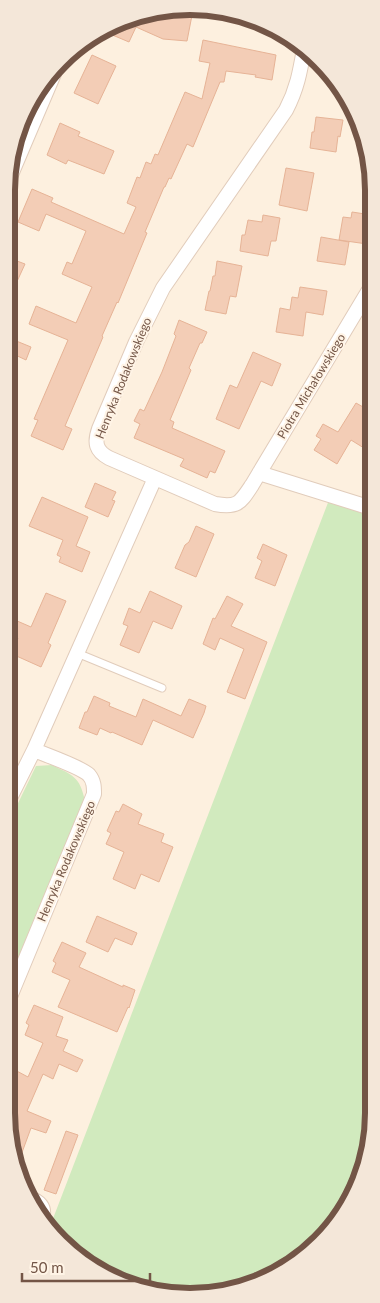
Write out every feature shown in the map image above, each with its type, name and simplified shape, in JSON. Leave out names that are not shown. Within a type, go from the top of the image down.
[{"type":"street","name":"Henryka Rodakowskiego","points":[[154,478],[103,455],[97,447],[97,436],[136,342],[163,288],[286,110],[298,82],[303,56]]},
{"type":"street","points":[[17,160],[49,87]]},
{"type":"street","name":"Piotra Michałowskiego","points":[[154,478],[215,504],[229,506],[238,502],[245,496],[365,307]]},
{"type":"street","points":[[259,473],[365,506]]},
{"type":"street","points":[[15,788],[34,750],[154,478]]},
{"type":"street","name":"Henryka Rodakowskiego","points":[[15,985],[94,794],[94,783],[87,774],[34,750]]},
{"type":"lane","points":[[77,653],[162,688]]},
{"type":"green space","points":[[329,500],[365,515],[365,1124],[362,1147],[352,1180],[336,1210],[322,1228],[297,1252],[257,1275],[213,1287],[167,1287],[134,1279],[113,1270],[83,1252],[52,1221]]},
{"type":"green space","points":[[52,765],[74,777],[81,786],[85,801],[15,966],[15,809],[36,766]]},
{"type":"building","points":[[192,15],[187,41],[163,39],[136,27],[129,42],[111,34],[134,24],[156,18]]},
{"type":"building","points":[[203,40],[276,55],[272,80],[255,77],[256,75],[226,71],[224,82],[220,82],[193,147],[187,144],[171,179],[169,178],[164,187],[145,232],[147,233],[65,426],[72,429],[63,450],[31,436],[38,420],[34,419],[68,340],[29,324],[36,306],[76,323],[92,287],[62,274],[67,262],[72,264],[86,231],[46,214],[39,231],[18,222],[32,189],[53,198],[51,202],[124,234],[136,207],[127,203],[137,177],[140,178],[146,162],[151,164],[155,154],[158,155],[185,92],[202,99],[210,63],[199,61]]},
{"type":"building","points":[[92,55],[116,66],[98,104],[74,93]]},
{"type":"building","points":[[316,117],[343,120],[336,152],[310,148]]},
{"type":"building","points":[[60,123],[80,132],[78,136],[114,151],[104,174],[68,160],[66,164],[47,155]]},
{"type":"building","points":[[286,168],[314,173],[307,211],[279,205]]},
{"type":"building","points":[[352,212],[365,214],[365,244],[339,240],[343,217],[351,218]]},
{"type":"building","points":[[263,215],[280,218],[276,241],[271,241],[268,256],[240,251],[242,235],[245,235],[248,220],[262,222]]},
{"type":"building","points":[[321,237],[349,242],[345,265],[317,261]]},
{"type":"building","points":[[15,260],[25,264],[15,286]]},
{"type":"building","points":[[217,261],[242,266],[236,297],[230,296],[226,314],[205,310],[213,276],[215,276]]},
{"type":"building","points":[[300,287],[327,291],[323,315],[306,312],[303,336],[276,332],[280,308],[290,310],[292,297],[298,298]]},
{"type":"building","points":[[179,320],[207,332],[189,368],[191,370],[170,420],[174,422],[172,428],[225,451],[215,473],[210,471],[207,478],[180,466],[184,459],[134,438],[140,424],[134,421],[140,409],[144,411],[162,372],[176,336],[174,334]]},
{"type":"building","points":[[15,340],[31,347],[26,360],[15,355]]},
{"type":"building","points":[[253,352],[281,364],[272,386],[261,381],[239,429],[216,419],[230,385],[237,388]]},
{"type":"building","points":[[356,403],[365,408],[365,449],[351,440],[337,464],[314,450],[321,439],[316,436],[323,424],[338,432]]},
{"type":"building","points":[[95,483],[116,492],[112,500],[115,501],[108,517],[85,507]]},
{"type":"building","points":[[42,497],[88,517],[76,546],[90,552],[82,572],[59,562],[61,557],[57,555],[63,540],[29,526]]},
{"type":"building","points":[[196,526],[214,534],[196,577],[175,568]]},
{"type":"building","points":[[263,544],[287,555],[275,586],[255,578],[262,561],[257,558]]},
{"type":"building","points":[[150,591],[182,606],[172,629],[153,621],[139,653],[120,645],[128,626],[123,624],[129,608],[140,613]]},
{"type":"building","points":[[46,593],[66,601],[48,643],[51,645],[41,667],[15,655],[15,646],[18,638],[15,637],[15,620],[31,627]]},
{"type":"building","points":[[227,596],[243,604],[231,626],[267,642],[245,699],[227,692],[244,649],[220,638],[215,650],[203,644],[213,618],[215,619]]},
{"type":"building","points":[[94,696],[110,703],[109,706],[136,717],[143,699],[181,716],[189,699],[206,706],[193,738],[153,720],[142,745],[100,728],[97,735],[79,728]]},
{"type":"building","points":[[123,804],[142,814],[138,824],[164,834],[161,842],[173,847],[159,882],[141,874],[135,889],[113,879],[124,852],[106,844],[111,833],[107,831],[116,811],[119,812]]},
{"type":"building","points":[[97,916],[137,933],[132,945],[115,938],[108,952],[86,942]]},
{"type":"building","points":[[62,942],[86,953],[79,967],[123,987],[123,985],[135,990],[129,1008],[117,1032],[58,1007],[70,980],[52,972],[56,963],[53,961]]},
{"type":"building","points":[[34,1005],[63,1017],[56,1036],[68,1040],[63,1051],[83,1060],[77,1072],[59,1064],[53,1079],[43,1074],[27,1111],[51,1121],[46,1133],[31,1128],[21,1156],[16,1136],[15,1070],[28,1077],[43,1043],[25,1035],[29,1025],[26,1023]]},
{"type":"building","points":[[66,1131],[78,1135],[56,1194],[44,1190]]}]
